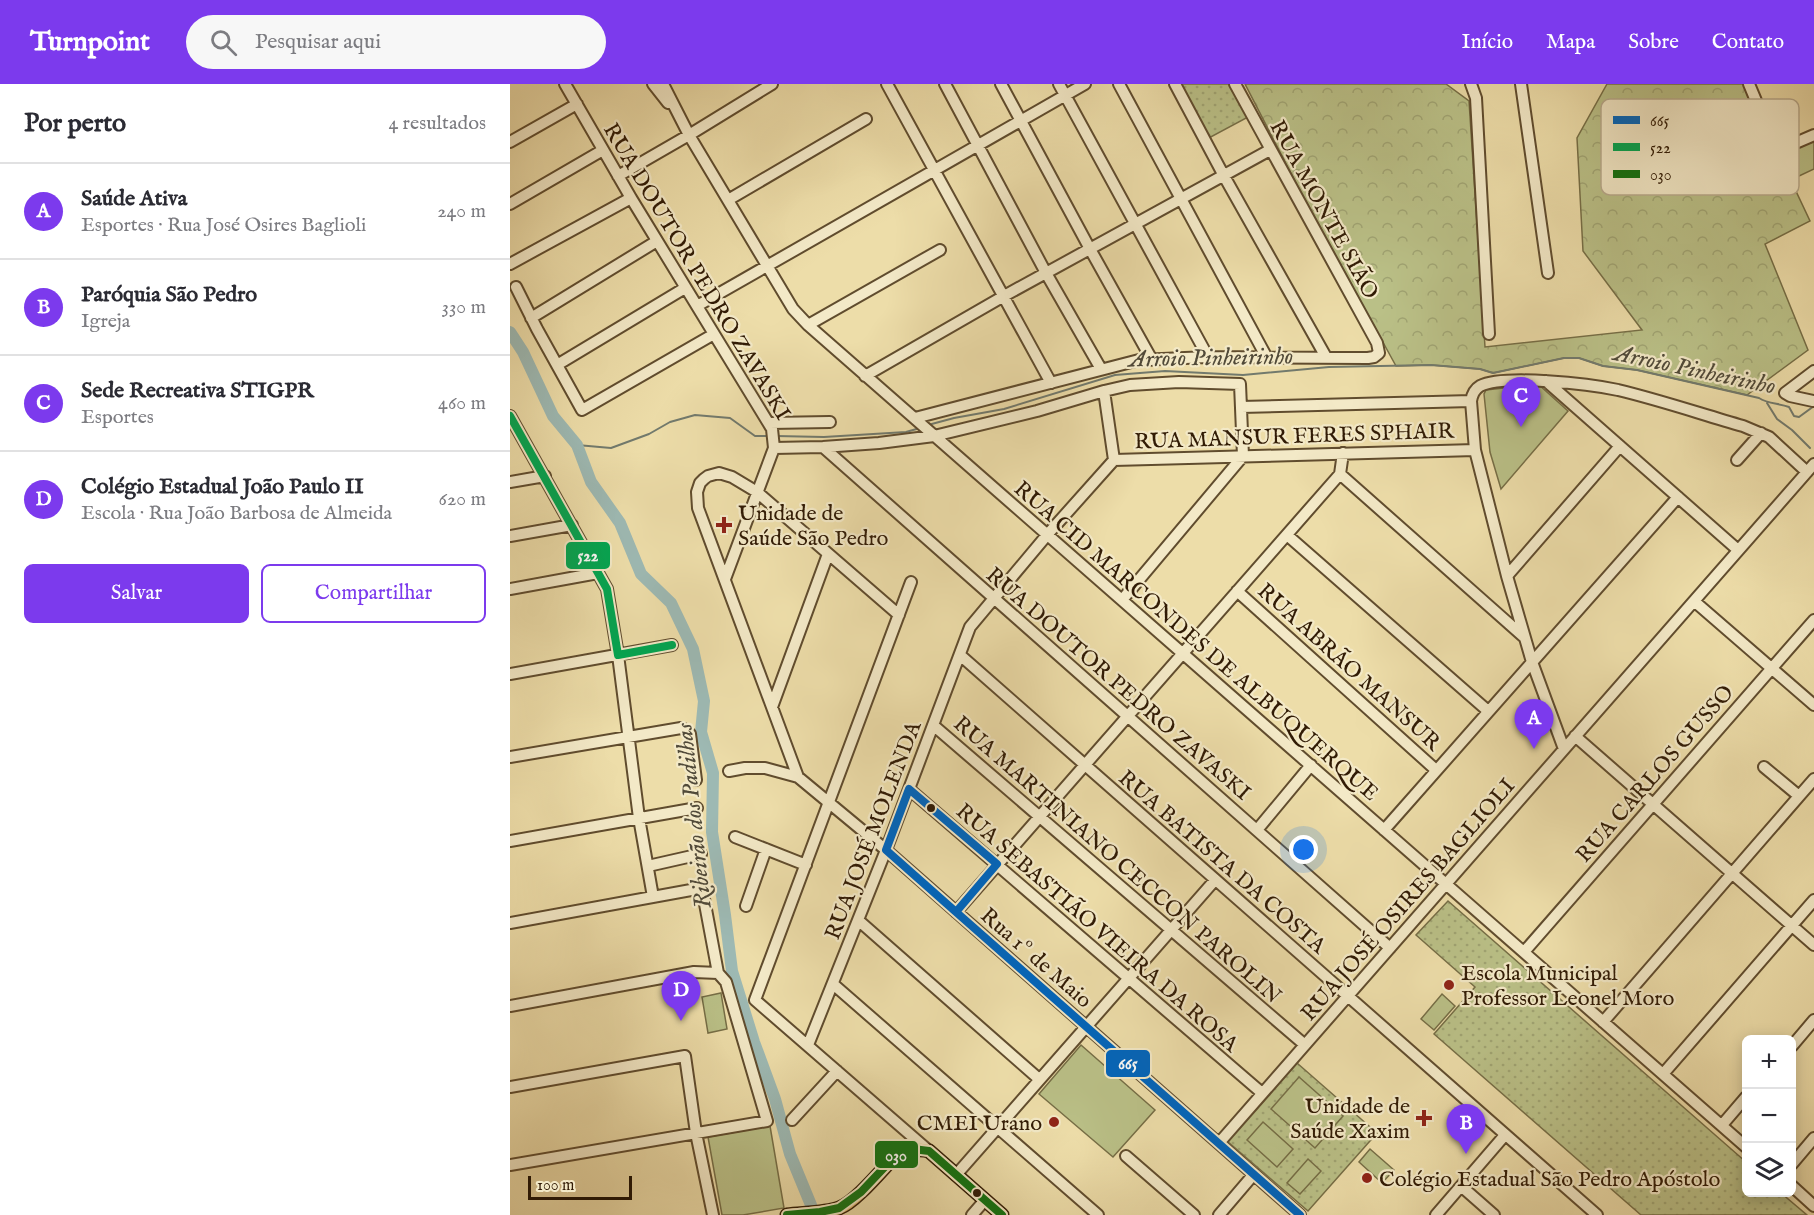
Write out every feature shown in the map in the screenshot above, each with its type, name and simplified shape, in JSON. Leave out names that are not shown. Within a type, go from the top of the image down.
[{"type":"main road","points":[[787,1215],[831,1210],[846,1204],[898,1153],[907,1149],[929,1151],[1002,1215]]},
{"type":"street","name":"RUA DOUTOR PEDRO ZAVASKI","points":[[565,84],[685,288],[771,426],[774,445]]},
{"type":"street","name":"RUA CID MARCONDES DE ALBUQUERQUE","points":[[653,84],[678,114]]},
{"type":"street","name":"RUA CID MARCONDES DE ALBUQUERQUE","points":[[663,84],[690,135],[793,309],[808,326],[1742,1143]]},
{"type":"street","points":[[618,176],[772,84]]},
{"type":"street","points":[[887,84],[1051,383]]},
{"type":"street","points":[[945,84],[1046,273],[1101,369]]},
{"type":"street","points":[[1001,84],[1152,360]]},
{"type":"street","points":[[1059,84],[1208,357]]},
{"type":"street","points":[[697,306],[1085,84]]},
{"type":"street","points":[[1119,84],[1267,358]]},
{"type":"street","points":[[917,419],[1139,360],[1208,357],[1326,357],[1175,84]]},
{"type":"street","name":"RUA MONTE SIÃO","points":[[1235,84],[1377,343],[1378,353],[1374,357],[1326,357]]},
{"type":"street","points":[[1471,84],[1476,98],[1489,334]]},
{"type":"street","points":[[1521,84],[1548,273]]},
{"type":"street","points":[[1749,84],[1755,99]]},
{"type":"street","points":[[510,142],[577,104]]},
{"type":"street","points":[[728,200],[866,119]]},
{"type":"street","points":[[1799,141],[1814,135]]},
{"type":"street","points":[[510,204],[603,150]]},
{"type":"street","points":[[866,376],[1004,296],[1270,150]]},
{"type":"street","points":[[510,264],[631,198]]},
{"type":"street","points":[[531,318],[657,241]]},
{"type":"street","points":[[808,326],[940,250]]},
{"type":"street","points":[[516,287],[582,410],[714,334]]},
{"type":"street","points":[[557,365],[685,288]]},
{"type":"street","points":[[1813,401],[1785,393],[1814,371]]},
{"type":"street","points":[[1545,381],[1738,550]]},
{"type":"street","points":[[1564,749],[1532,662],[1507,576],[1475,450],[1471,401],[1479,387],[1495,382],[1545,381],[1616,390],[1761,433],[1811,468]]},
{"type":"street","points":[[725,579],[774,445],[823,447],[879,443],[1037,411],[1104,390],[1130,385],[1179,382],[1240,384],[1243,456],[1122,600]]},
{"type":"street","points":[[994,599],[1114,460],[1104,390]]},
{"type":"street","points":[[1241,407],[1471,401]]},
{"type":"street","points":[[511,419],[607,589],[639,818],[654,897]]},
{"type":"street","points":[[771,426],[830,422]]},
{"type":"street","points":[[1737,460],[1761,433]]},
{"type":"street","points":[[1507,576],[1620,446]]},
{"type":"street","name":"RUA DOUTOR PEDRO ZAVASKI","points":[[823,447],[1390,948]]},
{"type":"street","name":"RUA MANSUR FERES SPHAIR","points":[[1114,460],[1475,450]]},
{"type":"street","points":[[956,912],[1340,474],[1343,453]]},
{"type":"street","name":"RUA JOSÉ OSIRES BAGLIOLI","points":[[1219,1143],[1811,468]]},
{"type":"street","points":[[798,777],[698,508],[698,487],[708,476],[719,473],[732,477],[757,492],[899,615]]},
{"type":"street","points":[[1340,474],[1525,638]]},
{"type":"street","points":[[510,482],[545,476]]},
{"type":"street","points":[[1384,830],[1678,497]]},
{"type":"street","points":[[510,536],[572,525]]},
{"type":"street","points":[[1287,535],[1488,711]]},
{"type":"street","points":[[772,707],[828,554]]},
{"type":"street","points":[[510,589],[598,573]]},
{"type":"street","points":[[911,582],[755,1000],[929,1151]]},
{"type":"street","name":"RUA ABRÃO MANSUR","points":[[1238,591],[1436,770]]},
{"type":"street","name":"RUA JOSÉ MOLENDA","points":[[808,1045],[886,850],[970,627],[994,599]]},
{"type":"street","points":[[1694,601],[1814,705]]},
{"type":"street","name":"RUA CARLOS GUSSO","points":[[1524,952],[1814,620]]},
{"type":"street","points":[[510,674],[672,645]]},
{"type":"street","name":"RUA BATISTA DA COSTA","points":[[960,655],[1597,1215]]},
{"type":"street","name":"RUA MARTINIANO CECCON PAROLIN","points":[[933,725],[1305,1045]]},
{"type":"street","points":[[510,757],[681,728],[690,734],[696,780]]},
{"type":"street","points":[[1575,736],[1814,945]]},
{"type":"street","points":[[1257,830],[1311,765]]},
{"type":"street","points":[[1764,767],[1799,796]]},
{"type":"street","name":"Rua 1º de Maio","points":[[729,771],[765,768],[798,777],[886,850],[1300,1215]]},
{"type":"street","points":[[1603,1022],[1814,778]]},
{"type":"street","name":"RUA SEBASTIÃO VIEIRA DA ROSA","points":[[909,789],[1262,1094]]},
{"type":"street","points":[[510,841],[697,808]]},
{"type":"street","points":[[735,837],[806,865]]},
{"type":"street","points":[[746,906],[766,849]]},
{"type":"street","points":[[648,866],[702,854]]},
{"type":"street","points":[[956,1175],[1215,880]]},
{"type":"street","points":[[510,923],[702,888],[718,972],[726,982],[767,1121],[510,1166]]},
{"type":"street","points":[[1663,1074],[1814,900]]},
{"type":"street","points":[[858,920],[1039,1079]]},
{"type":"street","points":[[510,1006],[694,972],[718,972]]},
{"type":"street","points":[[833,984],[1098,1215]]},
{"type":"street","points":[[1796,1040],[1814,1020]]},
{"type":"street","points":[[510,1087],[686,1056],[696,1133],[713,1215]]},
{"type":"street","points":[[792,1120],[837,1071]]},
{"type":"street","points":[[1722,1125],[1742,1102]]},
{"type":"street","points":[[898,1153],[903,1138],[903,1129]]},
{"type":"street","points":[[1436,1215],[1505,1135]]},
{"type":"street","points":[[1796,1158],[1814,1138]]},
{"type":"street","points":[[1126,1156],[1194,1215]]},
{"type":"street","points":[[1218,1215],[1254,1174]]},
{"type":"street","points":[[1461,1186],[1494,1215]]},
{"type":"street","points":[[1796,1190],[1814,1206]]},
{"type":"street","points":[[972,1215],[985,1200]]},
{"type":"green space","points":[[1178,84],[1232,84],[1250,116],[1207,139]]},
{"type":"green space","points":[[1245,84],[1446,84],[1469,101],[1485,347],[1642,330],[1583,251],[1577,138],[1607,84],[1749,84],[1755,99],[1601,99],[1601,195],[1798,195],[1810,221],[1765,244],[1808,350],[1747,395],[1637,370],[1603,366],[1579,358],[1564,358],[1493,373],[1480,369],[1431,365],[1396,366],[1299,189]]},
{"type":"green space","points":[[1814,138],[1814,169],[1799,176],[1799,145]]},
{"type":"green space","points":[[1538,384],[1568,411],[1501,489],[1490,452],[1484,394],[1486,390]]},
{"type":"green space","points":[[1448,901],[1742,1158],[1742,1197],[1786,1197],[1807,1215],[1641,1215],[1434,1034],[1475,987],[1416,935]]},
{"type":"green space","points":[[721,993],[727,1029],[708,1033],[702,997]]},
{"type":"green space","points":[[1442,994],[1455,1006],[1434,1030],[1421,1019]]},
{"type":"green space","points":[[1081,1045],[1155,1110],[1113,1157],[1039,1094]]},
{"type":"green space","points":[[1297,1063],[1377,1133],[1308,1211],[1227,1141]]},
{"type":"green space","points":[[1299,1077],[1343,1116],[1315,1148],[1271,1109]]},
{"type":"green space","points":[[1263,1122],[1293,1149],[1277,1167],[1247,1140]]},
{"type":"green space","points":[[770,1126],[784,1208],[743,1215],[722,1215],[708,1137]]},
{"type":"green space","points":[[1370,1149],[1394,1170],[1382,1183],[1359,1162]]},
{"type":"green space","points":[[1308,1159],[1321,1171],[1300,1194],[1287,1183]]},
{"type":"waterway","name":"Ribeirão dos Padilhas","points":[[510,332],[523,352],[553,416],[577,445],[591,482],[620,523],[641,574],[671,603],[693,649],[704,701],[701,732],[713,773],[712,832],[732,971],[775,1099],[790,1154],[811,1205]]},
{"type":"waterway","name":"Arroio Pinheirinho","points":[[928,425],[1004,409],[1115,375],[1165,371],[1243,375],[1329,367],[1431,365],[1480,369],[1493,373],[1564,358],[1579,358],[1603,366],[1637,370],[1759,398],[1789,407],[1794,416],[1799,417],[1814,406]]},
{"type":"waterway","points":[[1767,403],[1777,419],[1810,448]]},
{"type":"waterway","name":"Arroio Pinheirinho","points":[[577,445],[611,448],[649,434],[670,422],[695,415],[730,418],[755,436],[770,436]]},
{"type":"waterway","name":"Arroio Pinheirinho","points":[[776,436],[824,437],[906,432],[920,428]]},
{"type":"transit line","name":"522","points":[[510,416],[607,589],[618,655],[672,645]]},
{"type":"transit line","name":"665","points":[[909,789],[997,864],[956,912],[886,850],[909,789]]},
{"type":"transit line","name":"665","points":[[956,912],[1300,1215]]},
{"type":"transit line","name":"030","points":[[787,1215],[839,1208],[861,1192],[898,1153],[913,1149],[929,1151],[1002,1215]]},
{"type":"place","name":"Sede Recreativa STIGPR","points":[[1521,427]]},
{"type":"place","name":"Unidade de Saúde São Pedro","points":[[724,525]]},
{"type":"place","name":"Saúde Ativa","points":[[1534,749]]},
{"type":"place","name":"Escola Municipal Professor Leonel Moro","points":[[1449,985]]},
{"type":"place","name":"Colégio Estadual João Paulo II","points":[[681,1021]]},
{"type":"place","name":"Unidade de Saúde Xaxim","points":[[1424,1118]]},
{"type":"place","name":"CMEI Urano","points":[[1054,1122]]},
{"type":"place","name":"Paróquia São Pedro","points":[[1466,1154]]},
{"type":"place","name":"Colégio Estadual São Pedro Apóstolo","points":[[1367,1178]]}]
